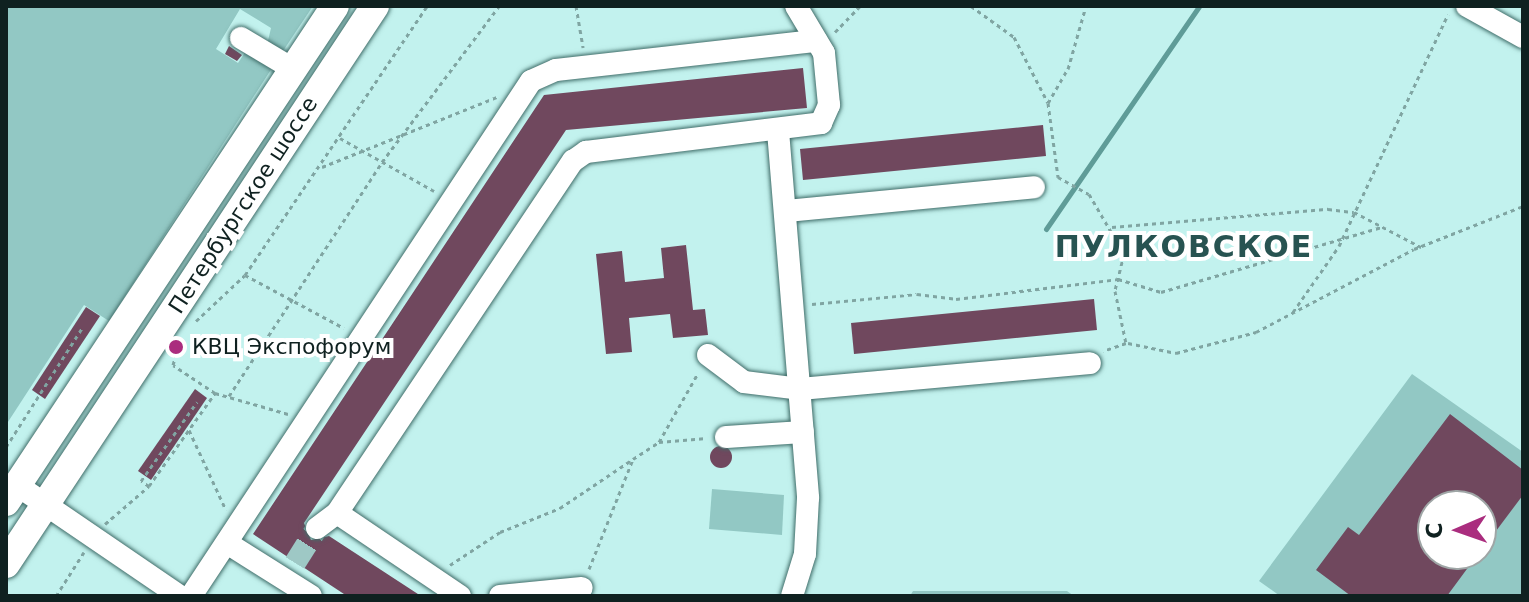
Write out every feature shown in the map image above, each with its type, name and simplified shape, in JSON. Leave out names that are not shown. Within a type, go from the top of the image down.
[{"type":"main road","name":"Петербургское шоссе","points":[[12,494],[335,6]]},
{"type":"main road","name":"Петербургское шоссе","points":[[6,564],[375,6]]},
{"type":"street","points":[[317,528],[337,513],[573,161],[586,152],[778,131],[821,123],[829,105],[816,41],[796,6]]},
{"type":"street","points":[[1467,6],[1523,37]]},
{"type":"street","points":[[241,38],[293,69]]},
{"type":"street","points":[[191,596],[523,90],[556,70],[816,41]]},
{"type":"street","points":[[778,131],[787,211],[809,528],[792,596]]},
{"type":"street","points":[[787,211],[1034,187]]},
{"type":"street","points":[[708,355],[744,382],[800,389],[1090,363]]},
{"type":"street","points":[[726,437],[803,432]]},
{"type":"street","points":[[12,494],[45,504],[180,596]]},
{"type":"street","points":[[337,513],[460,596]]},
{"type":"street","points":[[231,537],[290,571],[311,596]]},
{"type":"street","points":[[500,596],[582,588]]},
{"type":"path","points":[[304,424],[215,393],[173,365],[208,305],[245,275],[427,6]]},
{"type":"path","points":[[229,396],[295,302],[382,162],[499,6]]},
{"type":"path","points":[[576,6],[587,66]]},
{"type":"path","points":[[816,41],[860,6]]},
{"type":"path","points":[[971,6],[1014,37],[1048,103],[1058,177],[1085,191],[1112,227],[1124,254],[1118,279],[1126,343]]},
{"type":"path","points":[[980,12],[986,6]]},
{"type":"path","points":[[1048,103],[1068,69],[1086,6]]},
{"type":"path","points":[[1291,315],[1341,241],[1451,6]]},
{"type":"path","points":[[319,168],[367,153],[523,90]]},
{"type":"path","points":[[340,138],[446,198]]},
{"type":"path","points":[[1090,363],[1107,347],[1126,343],[1176,353],[1291,315],[1421,247],[1523,206]]},
{"type":"path","points":[[1112,227],[1304,209],[1354,212],[1421,247]]},
{"type":"path","points":[[794,305],[917,294],[956,299],[1118,279],[1161,292],[1382,227]]},
{"type":"path","points":[[245,275],[361,337]]},
{"type":"path","points":[[6,447],[82,328]]},
{"type":"path","points":[[432,577],[659,442],[708,355]]},
{"type":"path","points":[[56,596],[94,538],[149,486],[215,393]]},
{"type":"path","points":[[149,486],[141,481],[197,402]]},
{"type":"path","points":[[189,430],[231,537]]},
{"type":"path","points":[[659,442],[726,437]]},
{"type":"path","points":[[582,588],[633,459]]},
{"type":"shaded area","points":[[6,6],[313,6],[281,54],[267,45],[271,28],[240,9],[216,49],[238,63],[246,51],[272,68],[109,321],[84,305],[6,425]]},
{"type":"shaded area","points":[[1412,374],[1523,452],[1523,596],[1280,596],[1259,581]]},
{"type":"shaded area","points":[[712,489],[784,495],[782,535],[709,529]]},
{"type":"shaded area","points":[[913,591],[1067,591],[1074,596],[910,596]]},
{"type":"building","points":[[229,46],[242,55],[237,61],[225,54]]},
{"type":"building","points":[[803,68],[807,108],[566,130],[304,523],[311,540],[329,536],[421,596],[347,596],[253,534],[544,95]]},
{"type":"building","points":[[1043,125],[1046,156],[803,180],[800,149]]},
{"type":"building","points":[[686,245],[693,310],[705,309],[708,335],[673,338],[670,314],[629,318],[632,352],[606,354],[596,254],[622,251],[625,282],[664,278],[661,248]]},
{"type":"building","points":[[1094,299],[1097,330],[854,354],[851,323]]},
{"type":"building","points":[[86,307],[100,316],[45,399],[32,390]]},
{"type":"building","points":[[195,389],[207,398],[151,480],[138,471]]},
{"type":"building","points":[[1450,414],[1523,470],[1523,495],[1497,530],[1497,490],[1417,490],[1417,570],[1466,570],[1447,596],[1351,596],[1316,570],[1348,527],[1359,535]]},
{"type":"building","points":[[721,446],[729,449],[732,457],[729,465],[721,468],[713,465],[710,457],[713,449]]},
{"type":"waterway","points":[[1046,229],[1199,6]]},
{"type":"tunnel","points":[[295,563],[317,528]]},
{"type":"place","name":"КВЦ Экспофорум","points":[[176,347]]},
{"type":"district","name":"ПУЛКОВСКОЕ","points":[[1184,247]]}]
